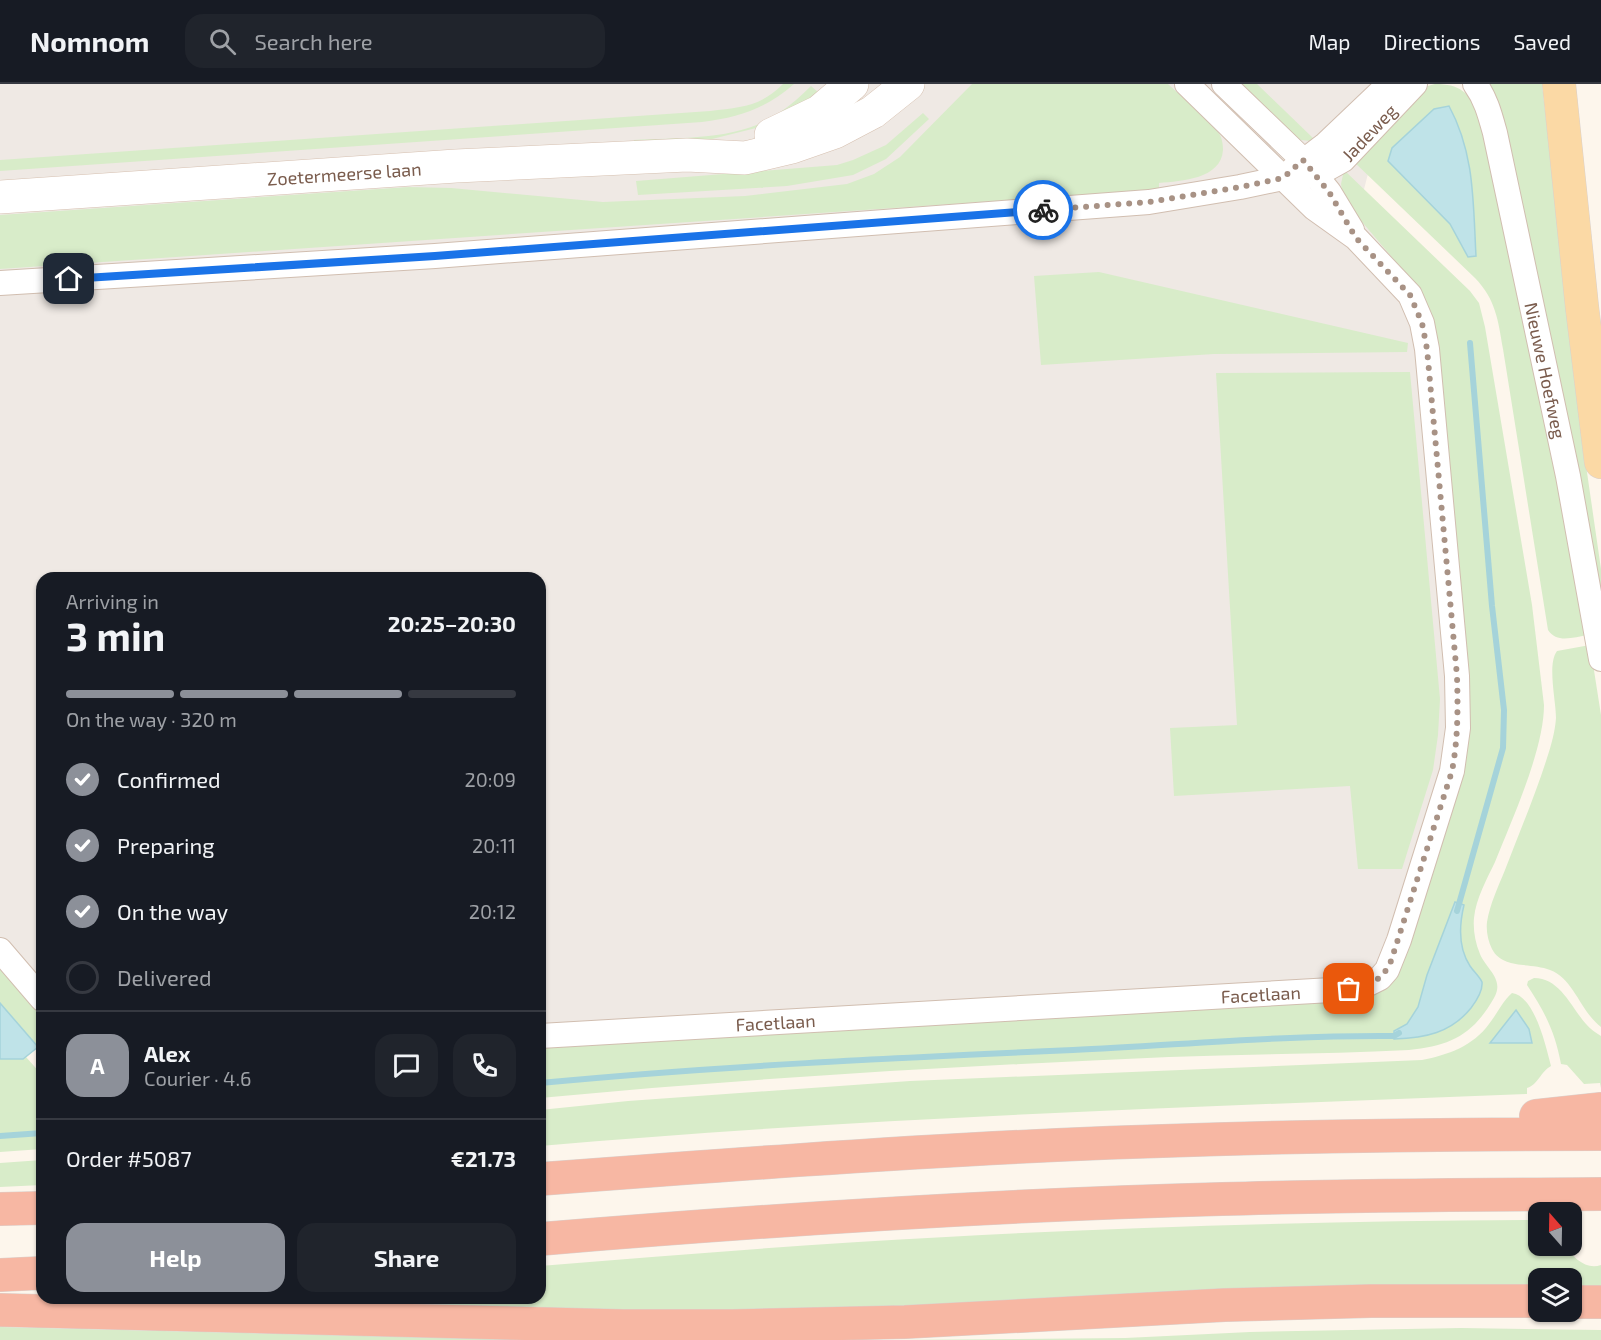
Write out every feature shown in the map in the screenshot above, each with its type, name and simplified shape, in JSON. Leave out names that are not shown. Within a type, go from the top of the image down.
[{"type":"highway","points":[[1367,1136],[1601,1109]]},
{"type":"highway","points":[[546,1179],[737,1163],[998,1148],[1367,1136],[1601,1134]]},
{"type":"highway","points":[[546,1239],[846,1216],[1059,1206],[1313,1197],[1601,1194]]},
{"type":"highway","points":[[0,1209],[36,1208]]},
{"type":"highway","points":[[0,1275],[36,1273]]},
{"type":"highway","points":[[0,1310],[557,1324],[733,1326],[905,1322],[1225,1305],[1371,1301],[1528,1301]]},
{"type":"highway","points":[[1582,1302],[1601,1302]]},
{"type":"main road","points":[[1559,84],[1601,462]]},
{"type":"street","name":"Zoetermeerse laan","points":[[687,155],[742,144],[781,131],[819,112],[852,84]]},
{"type":"street","name":"Zoetermeerse laan","points":[[0,196],[456,166],[687,155],[745,158],[792,147],[835,132],[873,112],[908,84]]},
{"type":"street","name":"Facetlaan","points":[[546,1036],[1349,989],[1360,988],[1380,978],[1387,970],[1399,940],[1452,771],[1458,728],[1458,695],[1427,349],[1422,323],[1410,295],[1356,238],[1314,208],[1187,84]]},
{"type":"street","name":"Facetlaan","points":[[1224,84],[1309,168],[1329,192],[1356,238]]},
{"type":"street","name":"Jadeweg","points":[[1309,168],[1326,144],[1389,84]]},
{"type":"street","name":"Jadeweg","points":[[1283,178],[1309,168],[1343,160],[1415,84]]},
{"type":"street","name":"Nieuwe Hoefweg","points":[[1475,84],[1482,93],[1495,133],[1568,476],[1601,659]]},
{"type":"street","points":[[0,283],[435,256],[1149,202],[1283,178]]},
{"type":"street","points":[[0,950],[36,992]]},
{"type":"shaded area","points":[[0,84],[1391,84],[1361,201],[1425,265],[1481,770],[1402,1007],[546,1055],[546,572],[36,572],[36,1030],[0,988]]},
{"type":"green space","points":[[783,84],[794,84],[762,106],[740,114],[702,122],[0,171],[0,160],[710,111],[750,105],[775,92]]},
{"type":"green space","points":[[835,84],[768,125],[708,140],[634,146],[634,140],[690,138],[746,129],[779,113],[811,86],[819,93]]},
{"type":"green space","points":[[972,84],[1168,84],[1201,113],[1218,132],[1223,145],[1221,160],[1208,173],[1199,177],[1159,183],[1159,190],[0,269],[0,215],[409,187],[451,188],[603,202],[745,196],[847,184],[874,174],[900,157]]},
{"type":"green space","points":[[1236,84],[1257,84],[1313,138],[1311,141],[1290,135]]},
{"type":"green space","points":[[1444,84],[1457,88],[1467,95],[1479,113],[1559,486],[1588,635],[1561,638],[1548,630],[1501,339],[1492,302],[1475,278],[1352,160],[1424,87]],"holes":[[[1449,106],[1458,124],[1468,161],[1473,198],[1476,256],[1468,257],[1450,224],[1392,148],[1434,109]]]},
{"type":"green space","points":[[1490,84],[1542,84],[1580,424],[1601,569],[1601,597],[1496,96]]},
{"type":"green space","points":[[923,113],[929,119],[886,159],[853,175],[787,186],[638,195],[636,181],[837,165],[886,145]]},
{"type":"green space","points":[[1344,170],[1470,291],[1479,303],[1532,605],[1544,705],[1543,723],[1526,784],[1475,911],[1474,927],[1477,945],[1497,985],[1494,998],[1478,1021],[1469,1030],[1448,1042],[1409,1050],[1169,1057],[933,1069],[697,1084],[546,1097],[546,1048],[1361,997],[1379,992],[1392,981],[1400,971],[1461,775],[1412,281],[1352,210],[1341,184]]},
{"type":"green space","points":[[1099,272],[1408,343],[1407,352],[1214,354],[1041,365],[1034,276]]},
{"type":"green space","points":[[1410,372],[1440,699],[1438,735],[1433,770],[1402,869],[1358,869],[1350,786],[1174,796],[1170,728],[1237,725],[1216,373]]},
{"type":"green space","points":[[1590,645],[1601,715],[1601,1027],[1558,974],[1543,968],[1510,963],[1497,956],[1492,949],[1487,929],[1492,902],[1553,739],[1556,718],[1552,673],[1554,657],[1557,651]]},
{"type":"green space","points":[[0,967],[36,1009],[36,1049],[26,1057],[36,1068],[36,1149],[0,1152]]},
{"type":"green space","points":[[1534,978],[1543,979],[1558,988],[1588,1026],[1601,1036],[1601,1088],[1600,1083],[1584,1084],[1567,1065],[1561,1064],[1549,1023],[1527,985],[1528,981]]},
{"type":"green space","points":[[1512,993],[1520,996],[1527,1003],[1543,1035],[1551,1066],[1527,1088],[1527,1094],[910,1120],[546,1146],[546,1109],[628,1101],[910,1081],[1422,1060],[1468,1044],[1483,1032]]},
{"type":"green space","points":[[36,1160],[36,1185],[0,1187],[0,1163]]},
{"type":"green space","points":[[1528,1220],[1528,1256],[1574,1256],[1580,1262],[1590,1266],[1601,1265],[1601,1285],[1582,1285],[1582,1268],[1528,1268],[1528,1286],[866,1318],[326,1304],[546,1304],[546,1266],[794,1246],[1168,1227]]},
{"type":"green space","points":[[0,1327],[526,1340],[0,1340]]},
{"type":"green space","points":[[1461,1328],[1601,1330],[1601,1340],[892,1340],[1125,1338],[1250,1332]]},
{"type":"water","points":[[1449,106],[1458,124],[1468,161],[1473,198],[1476,256],[1468,257],[1450,224],[1388,161],[1392,148],[1434,109]]},
{"type":"water","points":[[1455,902],[1464,905],[1461,921],[1463,952],[1482,982],[1482,989],[1471,1008],[1446,1029],[1427,1035],[1394,1039],[1394,1031],[1407,1024],[1418,1007],[1427,975]]},
{"type":"water","points":[[0,1003],[36,1045],[36,1049],[23,1059],[0,1059]]},
{"type":"water","points":[[1516,1010],[1529,1029],[1532,1043],[1490,1043]]},
{"type":"waterway","points":[[1457,911],[1503,748],[1504,710],[1492,606],[1470,343]]},
{"type":"waterway","points":[[546,1083],[806,1063],[1274,1039],[1394,1036],[1399,1033]]},
{"type":"waterway","points":[[0,1136],[36,1133]]},
{"type":"way so far","points":[[1043,210],[1149,202],[1240,187],[1283,178],[1303,160],[1329,192],[1356,238],[1410,295],[1422,323],[1427,349],[1457,676],[1456,750],[1452,771],[1399,940],[1387,970],[1371,984],[1349,989]]},
{"type":"route","points":[[69,279],[435,256],[1043,210]]}]
